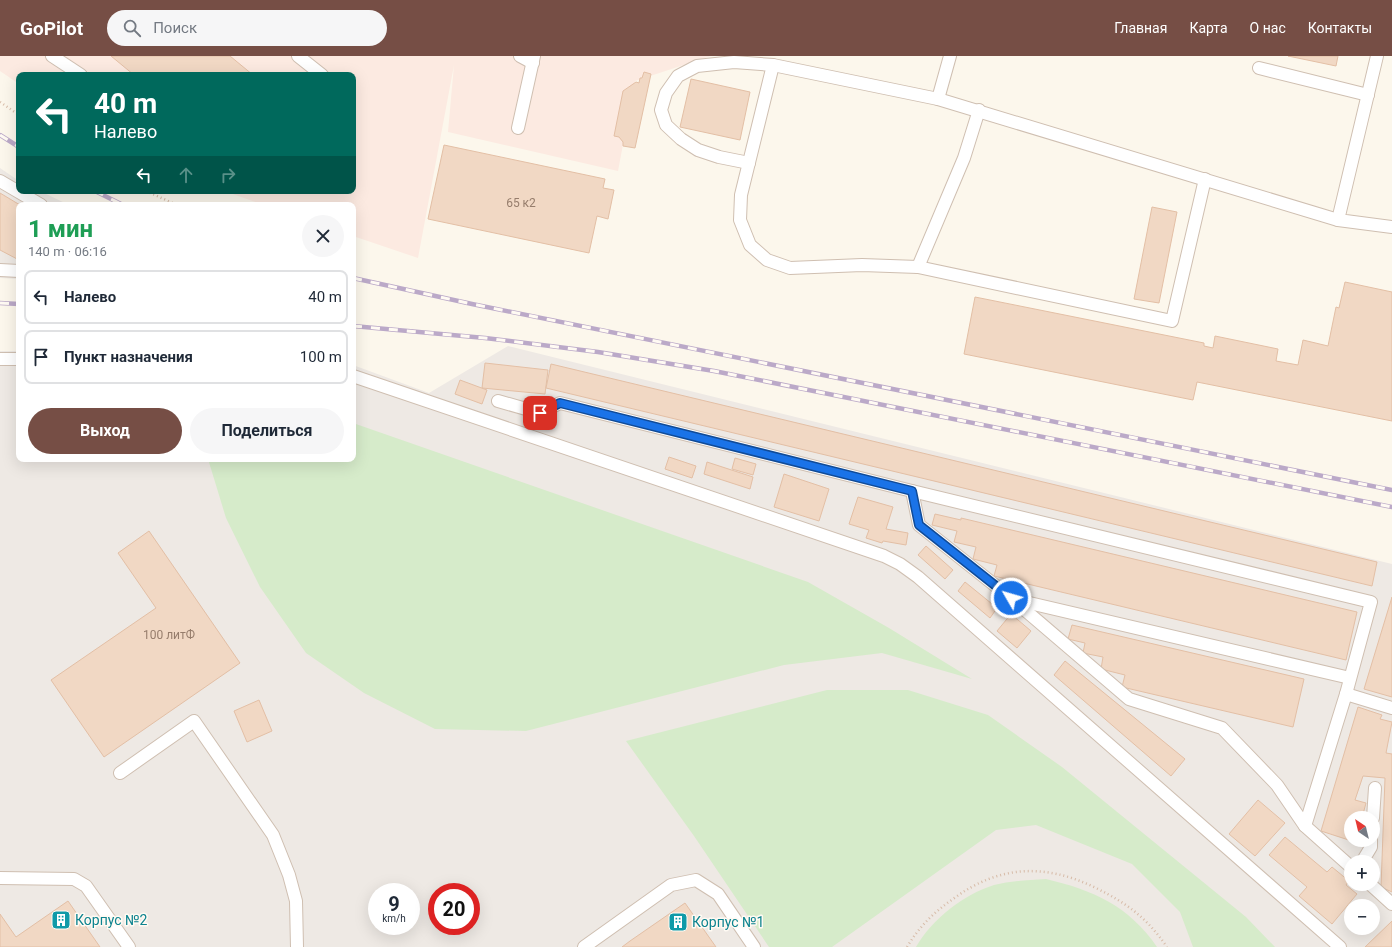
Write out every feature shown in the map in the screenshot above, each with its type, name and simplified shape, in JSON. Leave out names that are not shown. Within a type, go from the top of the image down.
[{"type":"lane","points":[[52,56],[76,72]]},
{"type":"lane","points":[[298,56],[318,72]]},
{"type":"lane","points":[[518,128],[534,60],[520,56]]},
{"type":"lane","points":[[938,99],[950,56]]},
{"type":"lane","points":[[1338,220],[1377,56]]},
{"type":"lane","points":[[749,164],[698,150],[681,139],[666,125],[661,110],[666,93],[678,76],[697,66],[734,62],[773,66],[938,99],[979,110],[1338,220],[1392,227]]},
{"type":"lane","points":[[773,66],[741,195],[740,220],[750,245],[767,260],[790,268],[862,265],[918,267],[1172,321],[1205,179]]},
{"type":"lane","points":[[1259,68],[1368,95]]},
{"type":"lane","points":[[918,267],[964,158],[979,110]]},
{"type":"lane","points":[[0,181],[16,190]]},
{"type":"lane","points":[[22,194],[36,202]]},
{"type":"lane","points":[[0,270],[16,271]]},
{"type":"lane","points":[[0,359],[16,359]]},
{"type":"lane","points":[[356,377],[877,554],[900,564],[924,582],[1340,947]]},
{"type":"lane","points":[[498,401],[540,413],[560,403],[912,491],[1371,602],[1346,694],[1305,826]]},
{"type":"lane","points":[[912,491],[919,525],[1011,598],[1129,699],[1222,728],[1277,785],[1305,826],[1344,861]]},
{"type":"lane","points":[[1011,598],[1350,678]]},
{"type":"lane","points":[[1346,694],[1392,708]]},
{"type":"lane","points":[[120,773],[194,721],[273,835],[289,875],[296,901],[297,947]]},
{"type":"lane","points":[[1373,811],[1375,788]]},
{"type":"lane","points":[[0,878],[74,879],[86,886],[129,947]]},
{"type":"lane","points":[[584,947],[671,885],[696,880],[718,894],[754,947]]},
{"type":"lane","points":[[1378,891],[1392,904]]},
{"type":"path","points":[[0,102],[16,113]]},
{"type":"path","points":[[153,194],[170,202]]},
{"type":"path","points":[[907,947],[915,933],[937,910],[964,891],[990,879],[1015,872],[1043,871],[1075,878],[1128,905],[1154,928],[1167,947]]},
{"type":"shaded area","points":[[0,56],[711,56],[635,81],[618,171],[448,132],[454,65],[418,258],[356,237],[356,202],[255,202],[233,194],[356,194],[356,72],[16,72],[16,82],[0,71]]},
{"type":"shaded area","points":[[0,168],[16,179],[16,194],[46,194],[63,202],[16,202],[16,279],[0,278]]},
{"type":"shaded area","points":[[508,346],[1392,564],[1392,947],[0,947],[0,351],[16,351],[16,462],[356,462],[356,366],[429,393]]},
{"type":"green space","points":[[356,424],[808,582],[889,628],[972,679],[882,653],[784,665],[526,731],[435,729],[364,693],[306,653],[260,587],[226,518],[209,462],[356,462]]},
{"type":"green space","points":[[827,690],[908,690],[988,715],[1062,767],[1246,917],[1275,947],[1193,947],[1180,912],[1132,864],[1036,825],[996,830],[832,947],[769,947],[694,836],[626,741]]},
{"type":"green space","points":[[1046,879],[1079,888],[1109,902],[1122,910],[1134,921],[1157,947],[916,947],[922,937],[939,918],[960,901],[971,895],[994,885]]},
{"type":"building","points":[[111,56],[230,56],[249,72],[130,72]]},
{"type":"building","points":[[1288,56],[1338,56],[1336,66]]},
{"type":"building","points":[[644,72],[651,74],[635,148],[623,146],[623,142],[619,137],[614,136],[623,91],[636,82],[639,83]]},
{"type":"building","points":[[691,79],[750,92],[740,140],[680,127]]},
{"type":"building","points":[[444,145],[605,179],[603,188],[614,190],[608,219],[597,216],[589,253],[428,219]]},
{"type":"building","points":[[0,193],[16,203],[16,258],[0,250]]},
{"type":"building","points":[[1152,207],[1177,212],[1159,303],[1134,299]]},
{"type":"building","points":[[1345,282],[1392,292],[1392,421],[1197,382],[1193,400],[964,354],[975,297],[1204,343],[1204,346],[1213,348],[1215,336],[1278,349],[1276,361],[1298,365],[1303,340],[1328,346],[1336,307],[1339,308]]},
{"type":"building","points":[[485,363],[548,370],[545,394],[482,388]]},
{"type":"building","points":[[551,364],[1377,562],[1372,586],[546,388]]},
{"type":"building","points":[[460,380],[487,390],[482,404],[455,394]]},
{"type":"building","points":[[669,457],[696,466],[692,478],[665,469]]},
{"type":"building","points":[[735,458],[756,464],[753,475],[732,469]]},
{"type":"building","points":[[707,462],[753,477],[750,489],[704,474]]},
{"type":"building","points":[[784,474],[829,489],[819,521],[774,507]]},
{"type":"building","points":[[858,497],[893,507],[886,529],[908,533],[906,545],[883,541],[882,543],[866,538],[869,530],[849,524]]},
{"type":"building","points":[[935,514],[961,520],[961,518],[1357,612],[1346,660],[994,576],[997,565],[973,559],[976,547],[954,542],[957,531],[932,525]]},
{"type":"building","points":[[149,531],[240,663],[104,757],[51,680],[156,608],[118,553]]},
{"type":"building","points":[[926,546],[953,570],[945,579],[918,555]]},
{"type":"building","points":[[965,582],[997,608],[990,618],[958,591]]},
{"type":"building","points":[[1392,597],[1392,697],[1364,689]]},
{"type":"building","points":[[1011,614],[1031,631],[1017,648],[997,631]]},
{"type":"building","points":[[1072,625],[1304,679],[1293,727],[1122,687],[1125,675],[1101,669],[1103,657],[1083,653],[1085,643],[1068,639]]},
{"type":"building","points":[[1065,661],[1185,759],[1171,776],[1054,675]]},
{"type":"building","points":[[259,700],[272,731],[247,742],[234,711]]},
{"type":"building","points":[[1358,707],[1382,715],[1380,719],[1392,722],[1386,753],[1392,754],[1392,892],[1381,887],[1385,778],[1363,776],[1355,800],[1366,803],[1364,811],[1344,811],[1344,838],[1321,831]]},
{"type":"building","points":[[1258,800],[1285,823],[1255,856],[1229,834]]},
{"type":"building","points":[[1285,837],[1327,872],[1332,867],[1344,877],[1344,891],[1353,891],[1357,894],[1353,899],[1344,899],[1344,910],[1332,924],[1299,896],[1307,887],[1269,855]]},
{"type":"building","name":"Корпус №2","points":[[68,901],[100,947],[0,947],[0,914],[16,937]]},
{"type":"building","name":"Корпус №1","points":[[685,903],[716,947],[622,947],[630,941]]},
{"type":"building","points":[[1392,921],[1392,947],[1365,947],[1377,935],[1380,935],[1380,933]]},
{"type":"railway","points":[[0,135],[16,145]]},
{"type":"railway","points":[[101,194],[117,202]]},
{"type":"railway","points":[[356,279],[472,304],[1392,490]]},
{"type":"railway","points":[[0,303],[16,304]]},
{"type":"railway","points":[[356,326],[485,338],[598,352],[714,371],[1392,507]]},
{"type":"place","name":"Корпус №2","points":[[61,920]]},
{"type":"place","name":"Корпус №1","points":[[678,922]]},
{"type":"route","points":[[540,413],[560,403],[912,491],[919,525],[1011,598]]}]
